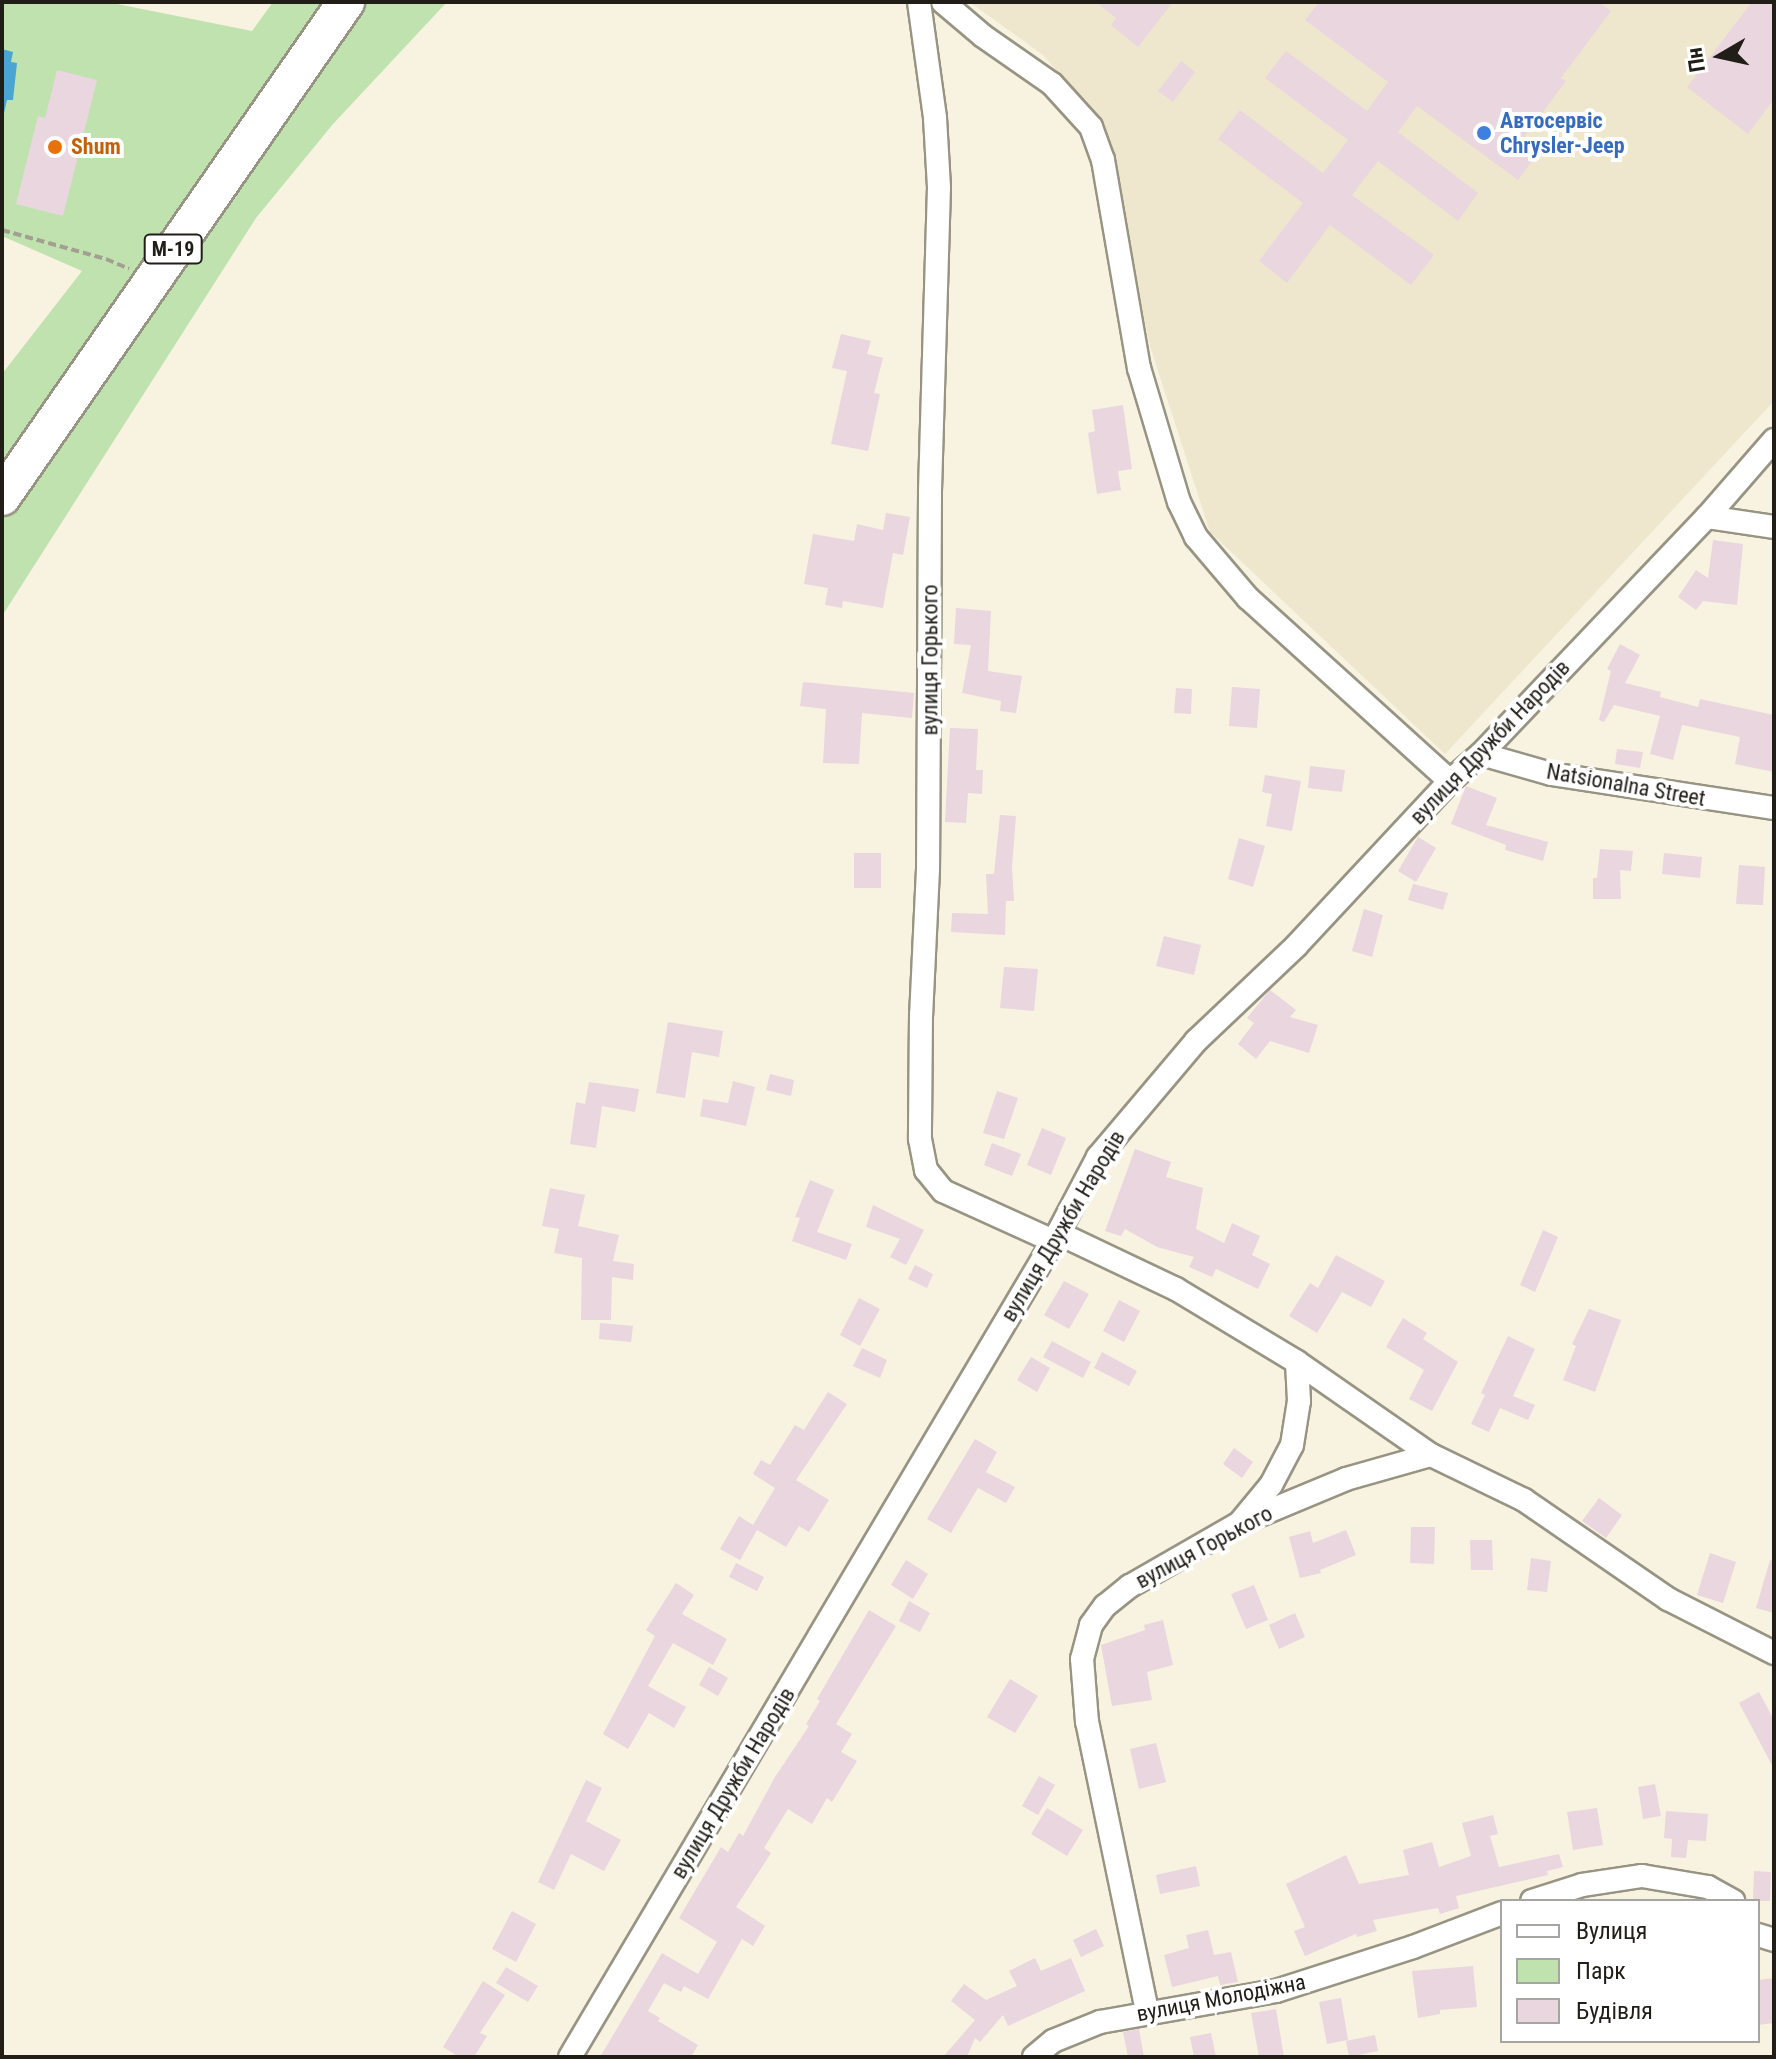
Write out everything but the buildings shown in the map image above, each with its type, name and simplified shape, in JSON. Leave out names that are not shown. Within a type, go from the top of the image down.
[{"type":"highway","name":"М-19","points":[[2,497],[346,2]]},
{"type":"street","name":"вулиця Горького","points":[[919,2],[935,118],[939,187],[930,493],[928,869],[921,1015],[920,1139],[926,1170],[943,1191],[1176,1289],[1297,1362],[1431,1455],[1524,1500],[1668,1599],[1774,1653]]},
{"type":"street","points":[[943,2],[983,36],[1052,84],[1091,127],[1103,160],[1139,368],[1179,502],[1196,537],[1248,598],[1450,781]]},
{"type":"street","name":"вулиця Дружби Народів","points":[[570,2057],[1056,1237],[1098,1157],[1196,1041],[1296,946],[1450,781],[1481,754],[1707,517],[1774,440]]},
{"type":"street","points":[[1707,517],[1774,527]]},
{"type":"street","name":"Natsionalna Street","points":[[1481,754],[1551,774],[1774,808]]},
{"type":"street","points":[[1238,1524],[1271,1485],[1292,1445],[1299,1401],[1297,1362]]},
{"type":"street","name":"вулиця Горького","points":[[1147,2011],[1087,1722],[1082,1676],[1084,1648],[1091,1625],[1113,1598],[1178,1556],[1238,1524],[1346,1479],[1431,1455]]},
{"type":"street","points":[[1539,1899],[1593,1883],[1642,1876],[1708,1887],[1729,1899]]},
{"type":"street","name":"вулиця Молодіжна","points":[[1034,2057],[1074,2030],[1147,2011],[1304,1983],[1500,1914]]},
{"type":"path","points":[[2,230],[106,259],[149,284]]},
{"type":"shaded area","points":[[1774,2],[1774,401],[1445,754],[1210,532],[1150,346],[1105,127],[1043,55],[971,3]]},
{"type":"green space","points":[[2,2],[107,2],[252,31],[273,2],[447,2],[333,124],[256,218],[2,616],[2,374],[82,271],[2,236]]},
{"type":"water","points":[[2,49],[13,52],[11,62],[17,63],[13,100],[7,100],[2,122]]},
{"type":"place","name":"Автосервіс Chrysler-Jeep","points":[[1484,133]]},
{"type":"place","name":"Shum","points":[[55,147]]}]
